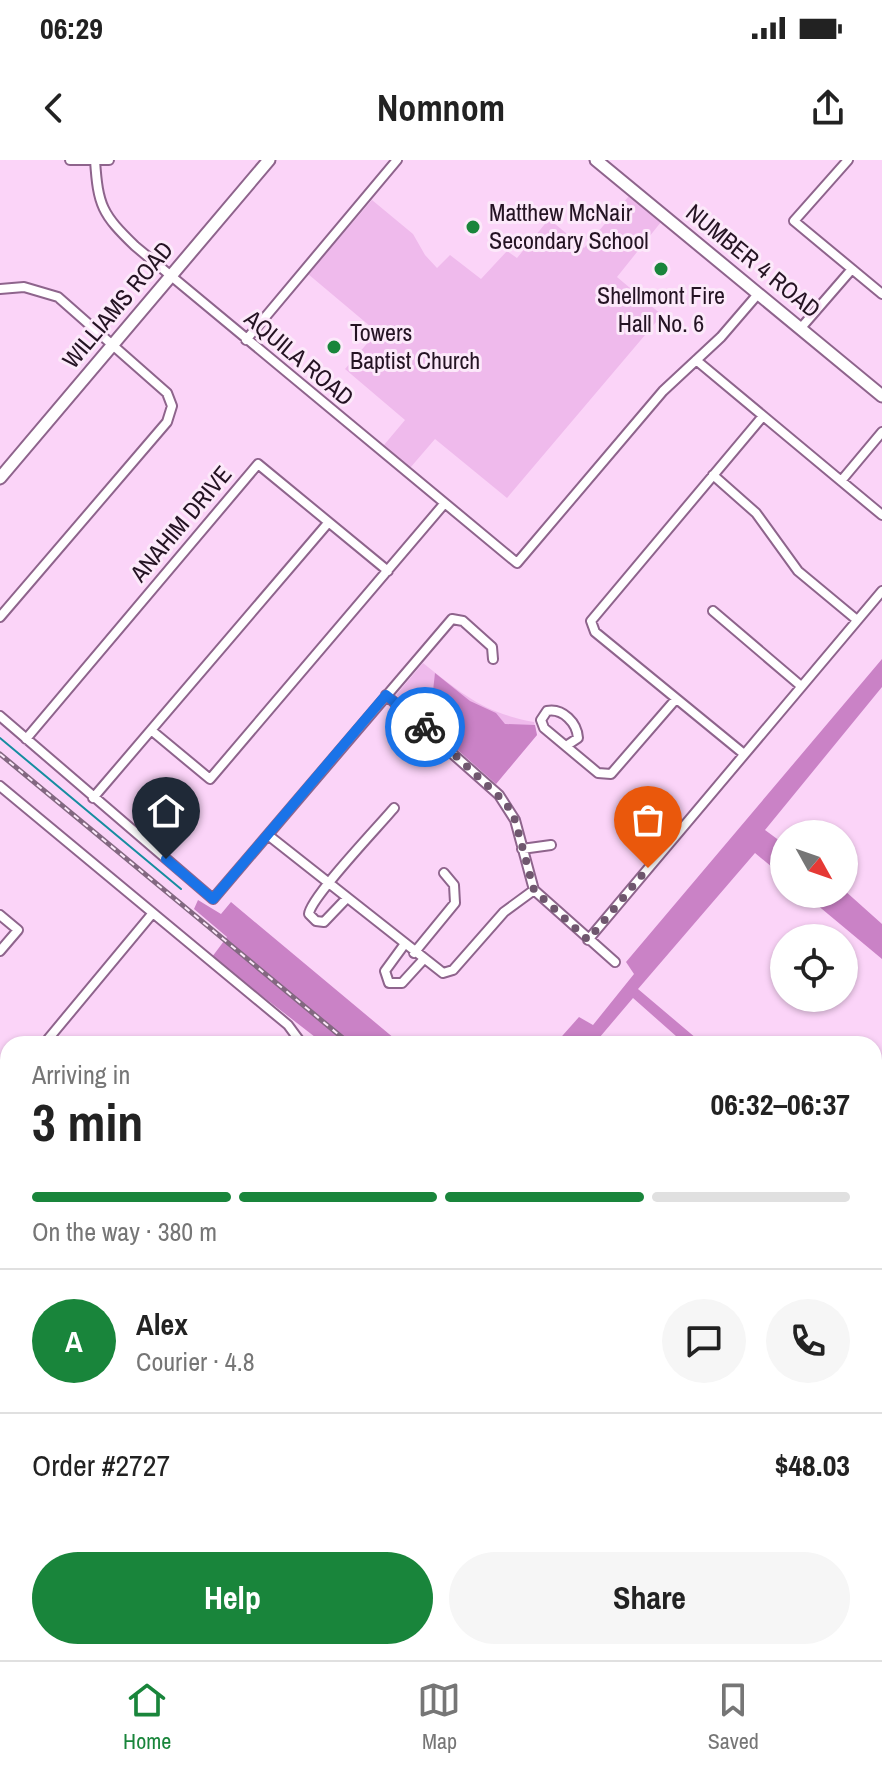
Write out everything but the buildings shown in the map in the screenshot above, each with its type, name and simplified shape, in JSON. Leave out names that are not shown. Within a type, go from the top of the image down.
[{"type":"street","points":[[70,160],[109,160]]},
{"type":"street","name":"WILLIAMS ROAD","points":[[0,478],[269,160]]},
{"type":"street","points":[[246,340],[397,160]]},
{"type":"street","points":[[848,160],[794,221],[882,294]]},
{"type":"street","name":"AQUILA ROAD","points":[[95,161],[97,196],[103,213],[246,340],[517,563],[657,397],[696,360]]},
{"type":"street","name":"NUMBER 4 ROAD","points":[[604,163],[882,396]]},
{"type":"street","points":[[800,329],[852,269]]},
{"type":"street","points":[[0,289],[24,287],[58,297],[167,393],[172,406],[170,414],[0,617]]},
{"type":"street","points":[[758,294],[696,360],[882,515]]},
{"type":"street","points":[[744,754],[595,632],[591,621],[763,416]]},
{"type":"street","points":[[841,481],[882,432]]},
{"type":"street","name":"ANAHIM DRIVE","points":[[26,739],[258,464],[388,571]]},
{"type":"street","points":[[713,475],[756,513],[798,571],[857,620]]},
{"type":"street","points":[[151,730],[210,779],[444,504]]},
{"type":"street","points":[[93,798],[328,523]]},
{"type":"street","points":[[588,940],[882,591]]},
{"type":"street","points":[[713,611],[801,686]]},
{"type":"street","points":[[0,716],[213,899],[454,618],[492,647],[493,659]]},
{"type":"street","points":[[386,695],[499,795],[515,820],[534,890],[615,962]]},
{"type":"street","points":[[566,746],[578,738],[575,726],[561,712],[547,711],[541,717],[542,725],[566,746],[598,773],[611,774],[676,699]]},
{"type":"street","points":[[0,786],[288,1025],[296,1036]]},
{"type":"street","points":[[346,899],[324,922],[313,919],[309,907],[394,808]]},
{"type":"street","points":[[268,835],[439,971],[453,970],[504,912],[534,890]]},
{"type":"street","points":[[522,849],[551,845]]},
{"type":"street","points":[[414,953],[455,903],[454,885],[444,873]]},
{"type":"street","points":[[51,1036],[152,914]]},
{"type":"street","points":[[0,915],[18,930],[0,951]]},
{"type":"street","points":[[404,945],[385,971],[389,983],[402,983],[423,960]]},
{"type":"shaded area","points":[[629,196],[661,222],[617,277],[662,315],[507,498],[435,439],[410,468],[384,445],[405,420],[345,369],[377,332],[308,274],[372,200],[413,234],[437,268],[450,255],[481,279],[507,251],[517,258],[549,219],[584,248]]},
{"type":"shaded area","points":[[882,659],[882,687],[773,820],[770,820],[765,830],[770,834],[770,865],[755,853],[638,989],[694,1036],[676,1036],[633,998],[601,1036],[562,1036],[579,1017],[593,1025],[634,974],[626,962]]},
{"type":"shaded area","points":[[423,663],[487,708],[534,722],[537,735],[496,784],[396,695]]},
{"type":"shaded area","points":[[435,673],[470,701],[496,713],[505,724],[535,725],[537,735],[496,784],[414,711],[432,700]]},
{"type":"shaded area","points":[[198,900],[221,914],[231,902],[391,1036],[314,1036],[212,957],[227,937],[194,909]]},
{"type":"shaded area","points":[[858,903],[882,924],[882,959],[858,939],[858,924],[840,924],[821,908],[858,908]]},
{"type":"waterway","points":[[0,738],[181,889]]},
{"type":"railway","points":[[0,754],[340,1036]]},
{"type":"way so far","points":[[425,727],[506,803],[515,820],[526,870],[534,890],[544,903],[588,940],[648,868]]},
{"type":"place","name":"Matthew McNair Secondary School","points":[[473,227]]},
{"type":"place","name":"Shellmont Fire Hall No. 6","points":[[661,269]]},
{"type":"place","name":"Towers Baptist Church","points":[[334,347]]},
{"type":"route","points":[[166,859],[213,899],[386,695],[425,727]]}]
